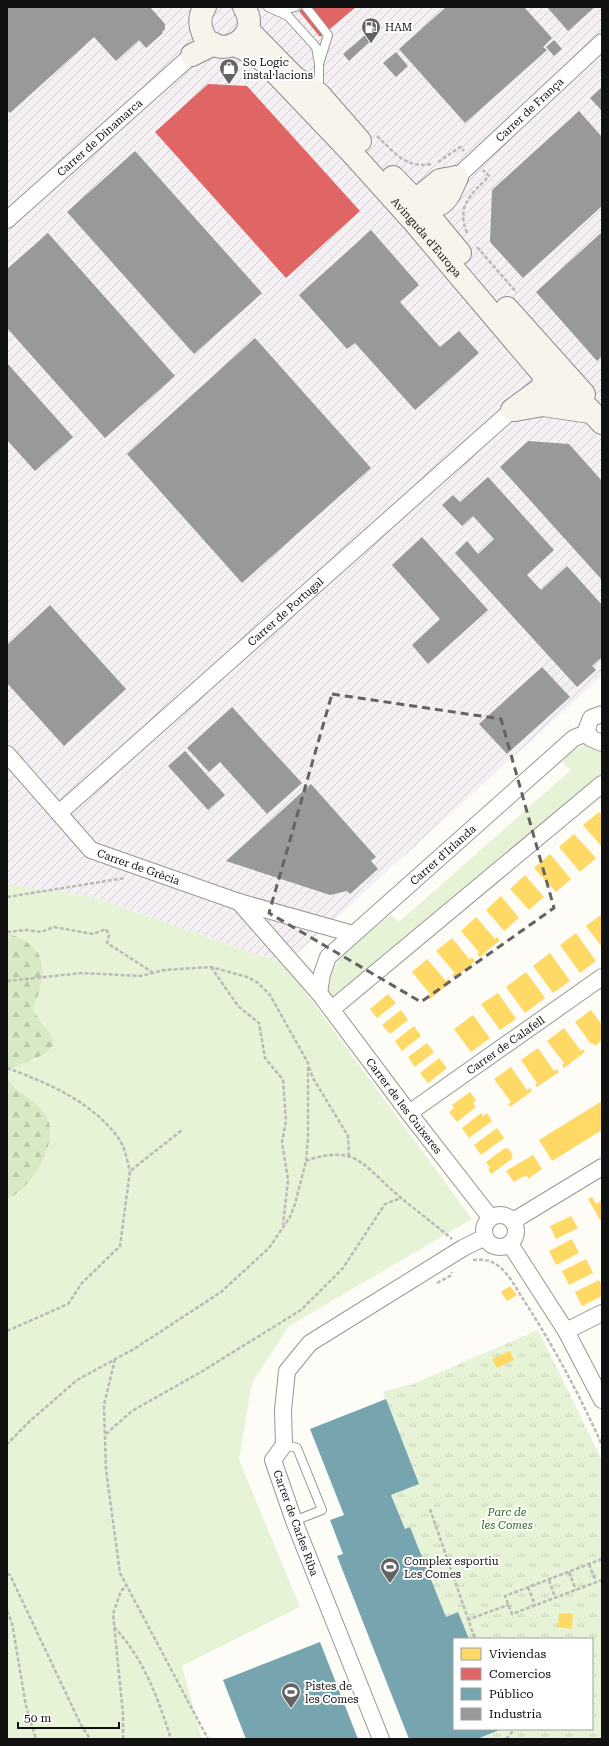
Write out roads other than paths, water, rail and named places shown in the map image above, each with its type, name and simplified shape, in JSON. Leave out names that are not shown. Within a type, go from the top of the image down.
[{"type":"street","points":[[192,55],[225,38],[249,18],[244,7]]},
{"type":"street","points":[[203,8],[200,22],[225,38]]},
{"type":"street","name":"Avinguda d'Europa","points":[[225,38],[274,64],[313,90],[390,175],[421,206],[467,242],[586,397],[594,415]]},
{"type":"street","name":"Carrer de França","points":[[449,179],[475,161],[602,42]]},
{"type":"street","name":"Carrer de Dinamarca","points":[[7,220],[192,55]]},
{"type":"street","name":"Avinguda d'Europa","points":[[274,64],[545,377],[594,415]]},
{"type":"street","points":[[351,152],[361,152],[408,205],[433,208],[446,200]]},
{"type":"street","points":[[390,175],[411,180],[449,179]]},
{"type":"street","points":[[449,179],[423,194],[419,217],[456,260],[460,277]]},
{"type":"street","points":[[449,179],[446,200],[448,221],[467,242]]},
{"type":"street","points":[[512,300],[510,323],[547,368],[542,388],[512,410]]},
{"type":"street","points":[[512,410],[543,405],[594,415]]},
{"type":"street","name":"Carrer de Portugal","points":[[59,813],[512,410]]},
{"type":"street","points":[[602,714],[590,719],[587,725],[587,733],[593,740],[602,743]]},
{"type":"street","name":"Carrer d'Irlanda","points":[[319,993],[322,974],[328,957],[574,738],[587,733]]},
{"type":"street","name":"Carrer de Grècia","points":[[7,754],[91,850],[239,902],[353,934]]},
{"type":"street","points":[[332,1009],[602,784]]},
{"type":"street","name":"Carrer de Grècia","points":[[239,902],[319,993]]},
{"type":"street","name":"Carrer de Calafell","points":[[409,1113],[602,977]]},
{"type":"street","name":"Carrer de les Guixeres","points":[[319,993],[409,1113],[490,1217]]},
{"type":"street","points":[[513,1221],[602,1168]]},
{"type":"street","points":[[504,1215],[513,1221],[516,1226],[516,1234],[510,1244],[502,1247],[494,1246],[488,1242],[485,1237],[484,1225],[490,1217],[504,1215]]},
{"type":"street","points":[[284,1445],[283,1410],[287,1371],[310,1343],[465,1255],[485,1237]]},
{"type":"street","points":[[510,1244],[566,1331],[602,1400]]},
{"type":"street","points":[[566,1331],[602,1313]]},
{"type":"street","name":"Carrer de Carles Riba","points":[[284,1445],[273,1460],[294,1521],[381,1739]]},
{"type":"lane","points":[[268,7],[288,16],[316,47],[319,64]]},
{"type":"lane","points":[[279,12],[295,7]]},
{"type":"lane","points":[[306,7],[328,35],[313,90]]},
{"type":"lane","points":[[284,1445],[297,1448],[322,1510],[294,1521]]},
{"type":"place","name":"HAM","points":[[371,44]]},
{"type":"place","name":"So Logic instal·lacions","points":[[229,85]]},
{"type":"place","name":"Complex esportiu Les Comes","points":[[390,1584]]},
{"type":"place","name":"Pistes de les Comes","points":[[291,1709]]},
{"type":"park label","name":"Parc de les Comes","points":[[507,1518]]}]
